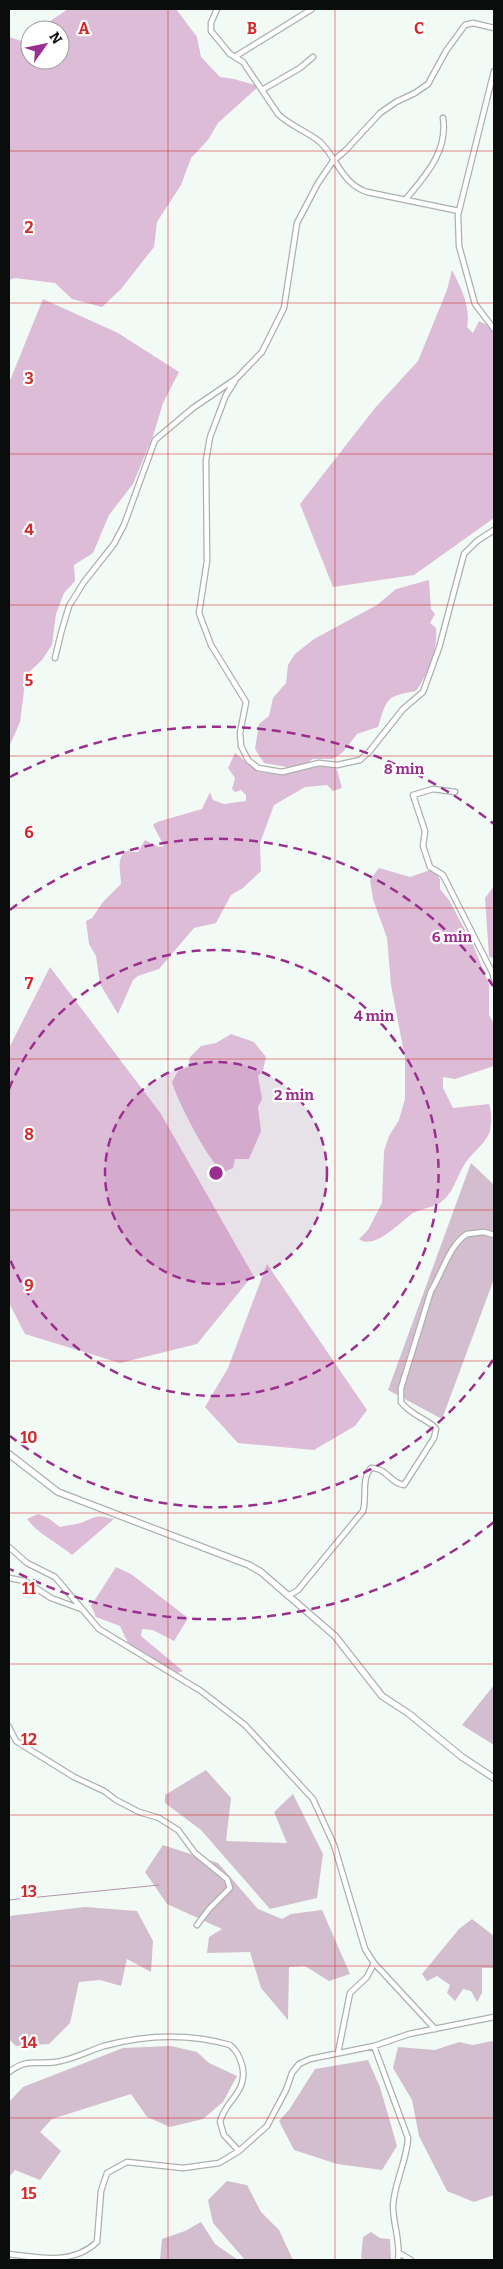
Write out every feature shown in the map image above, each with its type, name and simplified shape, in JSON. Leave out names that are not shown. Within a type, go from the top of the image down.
[{"type":"street","points":[[217,9],[211,24],[211,31],[222,46],[230,54],[243,62],[283,120],[318,141],[333,161],[359,189],[459,211]]},
{"type":"street","points":[[236,56],[312,9]]},
{"type":"street","points":[[494,28],[473,23],[465,25],[446,51],[428,84],[380,112],[346,150],[333,161],[310,196],[297,222],[284,308],[277,324],[262,352],[237,378],[226,395],[210,438],[206,460],[207,561],[200,613],[211,645],[246,702],[240,733],[242,746],[248,760],[258,768],[282,772],[319,763],[337,765],[360,760],[369,752],[403,709],[423,692],[439,648],[464,554],[494,530]]},
{"type":"street","points":[[262,90],[300,68],[313,57]]},
{"type":"street","points":[[494,70],[459,211],[459,246],[465,271],[475,304],[494,329]]},
{"type":"street","points":[[406,199],[434,165],[445,133],[443,118]]},
{"type":"street","points":[[55,658],[60,632],[70,606],[84,582],[114,544],[124,525],[155,440],[193,408],[237,378]]},
{"type":"street","points":[[455,792],[434,789],[413,794],[426,831],[423,846],[430,867],[443,874],[490,966],[494,979]]},
{"type":"street","points":[[288,1596],[298,1590],[363,1511],[366,1501],[366,1480],[371,1468],[380,1470],[401,1485],[404,1485],[434,1438],[436,1429],[434,1425],[413,1414],[401,1402],[401,1388],[431,1291],[454,1248],[462,1237],[467,1234],[484,1232],[494,1235]]},
{"type":"street","points":[[9,1454],[58,1492],[249,1565],[261,1572],[335,1636],[382,1696],[408,1713],[462,1757],[494,1778]]},
{"type":"street","points":[[9,1547],[27,1563],[55,1577],[99,1629],[201,1691],[245,1725],[313,1799],[334,1844],[365,1948],[374,1963],[435,2029]]},
{"type":"street","points":[[9,1578],[24,1581],[51,1598],[82,1609]]},
{"type":"street","points":[[9,1727],[16,1741],[74,1777],[104,1790],[116,1800],[139,1812],[159,1818],[178,1830],[194,1853],[227,1879],[230,1888],[209,1909],[198,1925]]},
{"type":"street","points":[[338,2053],[350,1993],[367,1977],[374,1963]]},
{"type":"street","points":[[9,2254],[52,2259],[78,2255],[87,2251],[97,2242],[101,2191],[104,2181],[107,2173],[117,2166],[127,2162],[183,2168],[206,2166],[231,2157],[267,2126],[283,2096],[292,2072],[299,2064],[338,2053],[374,2046],[409,2034],[494,2017]]},
{"type":"street","points":[[9,2072],[23,2063],[57,2062],[103,2047],[138,2039],[170,2036],[230,2045],[239,2056],[244,2076],[236,2096],[223,2112],[220,2122],[224,2135],[239,2151]]},
{"type":"street","points":[[374,2046],[408,2138],[394,2205],[394,2229],[399,2252],[398,2260]]},
{"type":"street","points":[[399,2252],[411,2260]]},
{"type":"shaded area","points":[[68,9],[176,9],[197,37],[201,57],[220,77],[259,86],[218,123],[208,140],[191,158],[181,185],[157,222],[154,247],[121,289],[102,307],[72,299],[55,283],[15,278],[9,280],[9,37],[20,40],[20,70],[70,70],[70,20],[52,20]]},
{"type":"shaded area","points":[[452,270],[462,291],[468,312],[467,327],[473,333],[479,321],[489,326],[494,333],[494,518],[414,575],[333,587],[300,504],[375,408],[418,361],[447,290]]},
{"type":"shaded area","points":[[43,299],[118,333],[179,372],[163,403],[153,436],[133,484],[109,515],[93,553],[74,565],[75,581],[64,593],[56,614],[52,645],[42,660],[26,675],[20,722],[9,747],[9,383]]},
{"type":"shaded area","points":[[429,580],[431,609],[435,614],[430,623],[436,628],[436,645],[429,669],[416,691],[393,697],[389,700],[378,727],[357,734],[343,752],[333,759],[313,759],[298,769],[264,763],[255,749],[259,724],[269,716],[273,698],[286,683],[288,665],[295,654],[314,639],[377,605],[396,589]]},
{"type":"shaded area","points":[[235,753],[259,772],[281,775],[320,765],[332,766],[337,770],[342,788],[333,791],[327,785],[305,787],[274,805],[260,843],[261,871],[243,888],[231,895],[216,923],[194,928],[159,969],[138,976],[133,980],[118,1014],[100,984],[96,956],[89,944],[86,921],[92,918],[103,902],[121,884],[120,863],[125,851],[138,852],[145,840],[159,847],[164,846],[153,825],[157,822],[202,809],[210,792],[213,800],[224,804],[246,801],[246,795],[241,790],[235,792],[232,789],[235,778],[228,768]]},
{"type":"shaded area","points":[[379,868],[410,877],[433,869],[440,879],[440,889],[449,900],[473,945],[489,984],[489,1015],[494,1024],[494,1066],[455,1079],[443,1077],[443,1088],[453,1108],[489,1104],[491,1115],[489,1134],[466,1162],[449,1194],[439,1203],[413,1213],[387,1234],[365,1242],[359,1239],[368,1230],[382,1203],[384,1151],[389,1136],[399,1120],[405,1099],[405,1058],[391,985],[387,938],[373,899],[370,880]]},
{"type":"shaded area","points":[[494,886],[494,958],[489,957],[485,898]]},
{"type":"shaded area","points":[[50,967],[161,1114],[253,1275],[197,1344],[120,1363],[25,1334],[9,1303],[9,1048]]},
{"type":"shaded area","points":[[231,1034],[254,1042],[266,1057],[263,1070],[258,1076],[262,1099],[258,1107],[261,1131],[249,1159],[235,1159],[233,1168],[224,1172],[218,1167],[203,1146],[172,1082],[178,1071],[188,1067],[190,1057],[201,1046],[216,1043]]},
{"type":"shaded area","points":[[471,1163],[494,1185],[494,1279],[442,1419],[388,1390]]},
{"type":"shaded area","points":[[267,1264],[367,1410],[355,1426],[314,1450],[238,1443],[205,1407],[228,1368]]},
{"type":"shaded area","points":[[38,1514],[48,1518],[60,1527],[78,1524],[96,1517],[114,1519],[72,1555],[42,1534],[27,1519]]},
{"type":"shaded area","points":[[116,1567],[131,1574],[188,1618],[174,1641],[153,1630],[142,1629],[141,1636],[183,1671],[177,1673],[128,1643],[120,1626],[96,1617],[91,1606]]},
{"type":"shaded area","points":[[494,1685],[494,1745],[462,1725]]},
{"type":"shaded area","points":[[206,1770],[231,1798],[226,1841],[287,1843],[274,1812],[293,1794],[323,1854],[317,1898],[270,1909],[201,1830],[165,1803],[165,1795]]},
{"type":"shaded area","points":[[163,1845],[218,1863],[258,1909],[282,1919],[291,1914],[322,1910],[350,1974],[329,1981],[305,1966],[289,1967],[288,2020],[261,1988],[250,1952],[207,1953],[209,1937],[222,1929],[167,1904],[145,1872]]},
{"type":"shaded area","points":[[85,1907],[137,1911],[153,1941],[151,1972],[127,1959],[121,1986],[100,1980],[79,1982],[70,2023],[49,2044],[16,2046],[9,2039],[9,1916]]},
{"type":"shaded area","points":[[472,1919],[494,1936],[494,1968],[482,1968],[482,1993],[477,2002],[471,1991],[463,1989],[455,2001],[447,1993],[450,1985],[437,1976],[427,1981],[422,1974],[459,1929]]},
{"type":"shaded area","points":[[459,2042],[473,2045],[494,2042],[494,2195],[474,2202],[447,2191],[419,2136],[412,2100],[393,2068],[398,2047],[435,2050]]},
{"type":"shaded area","points":[[171,2046],[197,2052],[209,2063],[237,2076],[223,2102],[203,2119],[170,2127],[147,2117],[131,2094],[52,2119],[40,2132],[61,2151],[40,2180],[15,2170],[9,2177],[9,2102],[23,2087],[123,2048]]},
{"type":"shaded area","points":[[368,2060],[380,2087],[397,2146],[382,2170],[337,2164],[294,2150],[279,2121],[289,2110],[315,2069]]},
{"type":"shaded area","points":[[227,2181],[247,2185],[261,2212],[279,2230],[293,2260],[245,2260],[213,2223],[208,2200]]},
{"type":"shaded area","points":[[201,2222],[215,2244],[238,2260],[160,2260],[162,2239],[185,2231]]},
{"type":"shaded area","points":[[371,2232],[380,2238],[390,2239],[391,2260],[366,2260],[361,2258],[363,2237]]},
{"type":"waterway","points":[[9,1900],[159,1885]]}]
